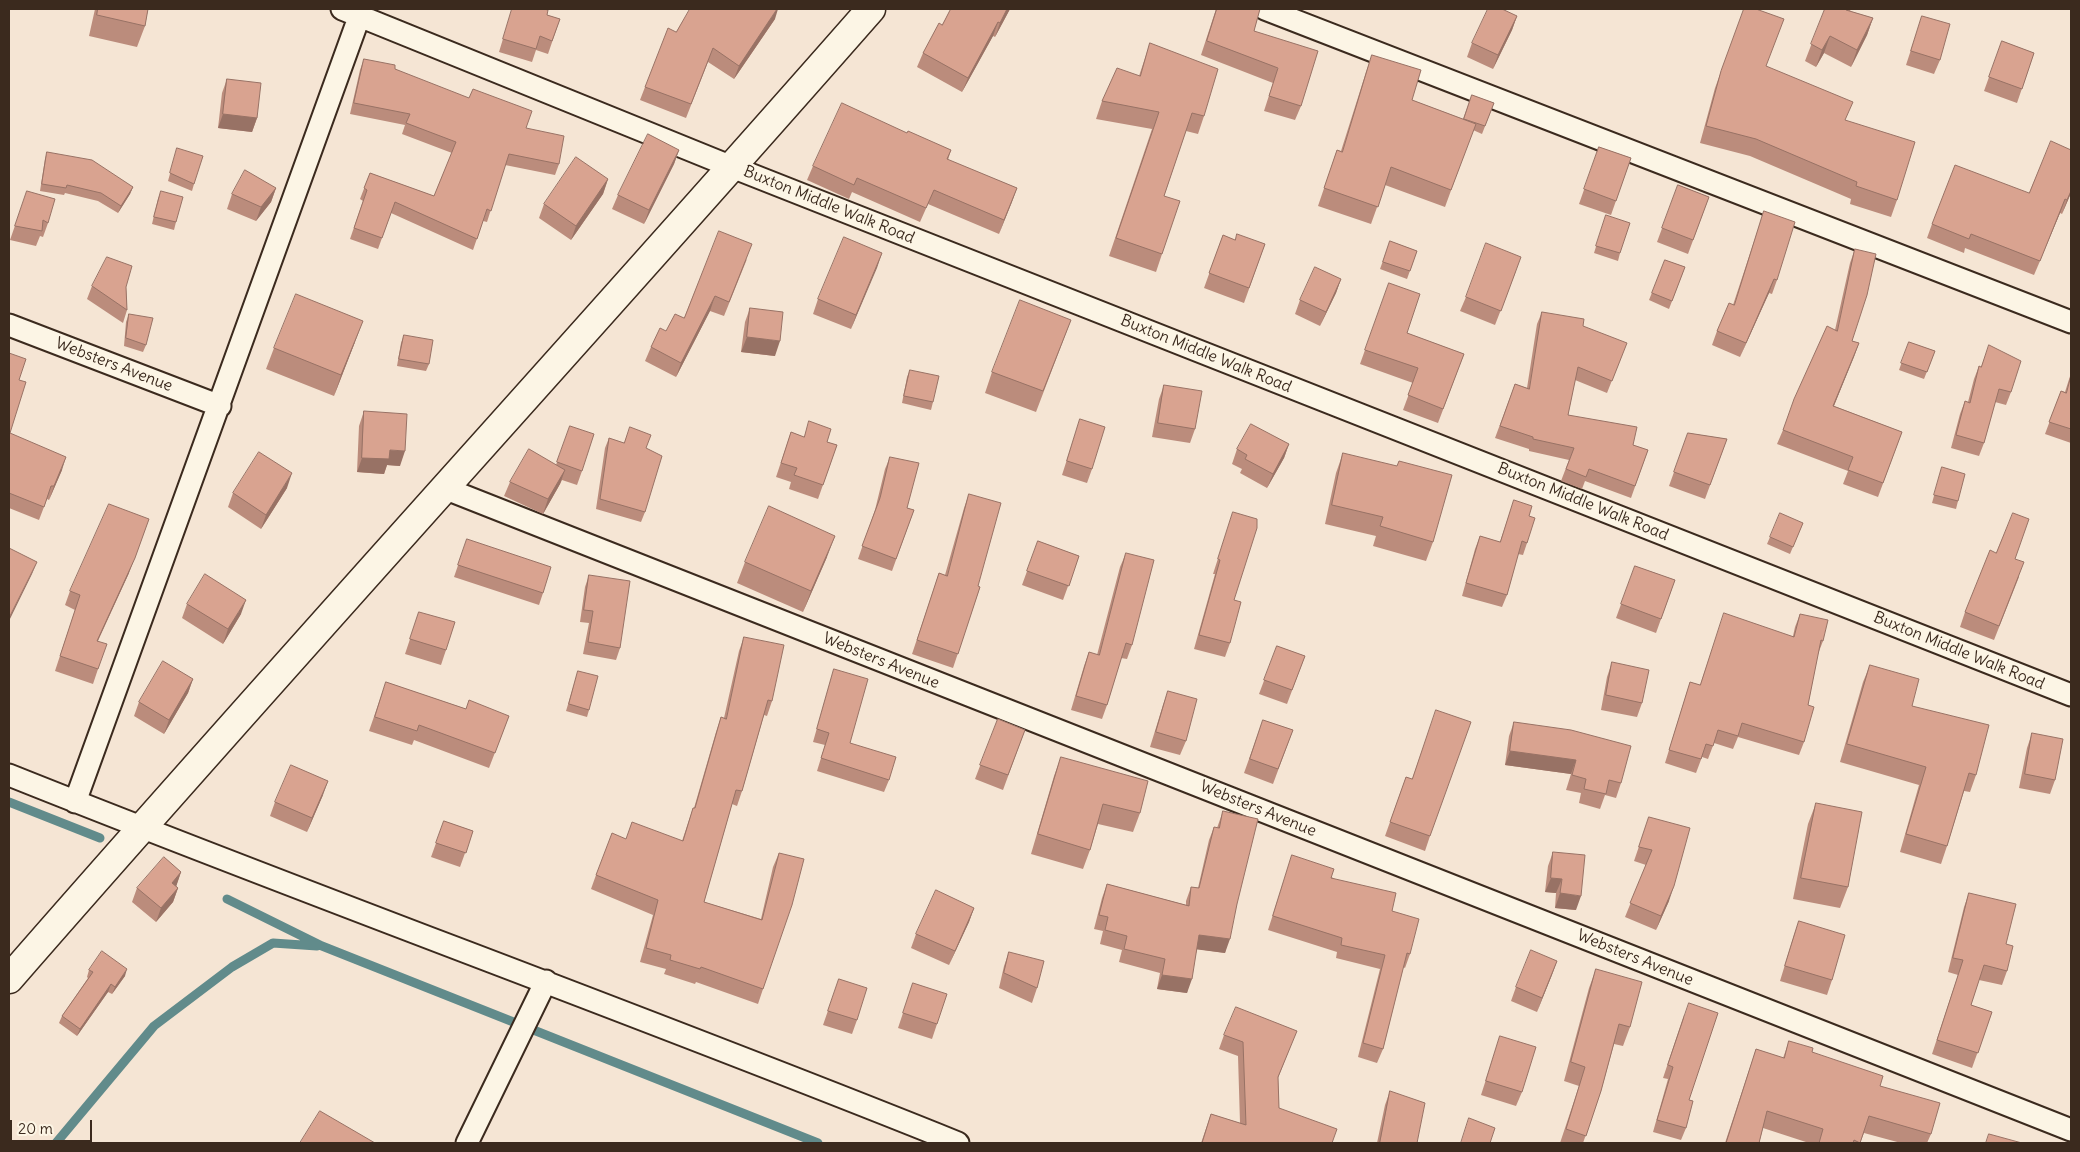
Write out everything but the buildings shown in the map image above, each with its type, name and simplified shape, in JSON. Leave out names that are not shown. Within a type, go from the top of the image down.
[{"type":"main road","points":[[9,979],[141,828],[871,9]]},
{"type":"street","points":[[1265,9],[2071,322]]},
{"type":"street","name":"Buxton Middle Walk Road","points":[[355,11],[732,167],[2071,695]]},
{"type":"street","points":[[75,802],[220,406],[355,11]]},
{"type":"street","name":"Websters Avenue","points":[[9,325],[220,406]]},
{"type":"street","name":"Websters Avenue","points":[[444,488],[2071,1130]]},
{"type":"street","points":[[9,776],[542,989],[958,1143]]},
{"type":"street","points":[[467,1143],[501,1077],[542,989]]},
{"type":"waterway","points":[[9,802],[100,838]]},
{"type":"waterway","points":[[227,899],[322,946],[818,1143]]},
{"type":"waterway","points":[[56,1143],[154,1026],[232,967],[273,943],[317,946]]}]
